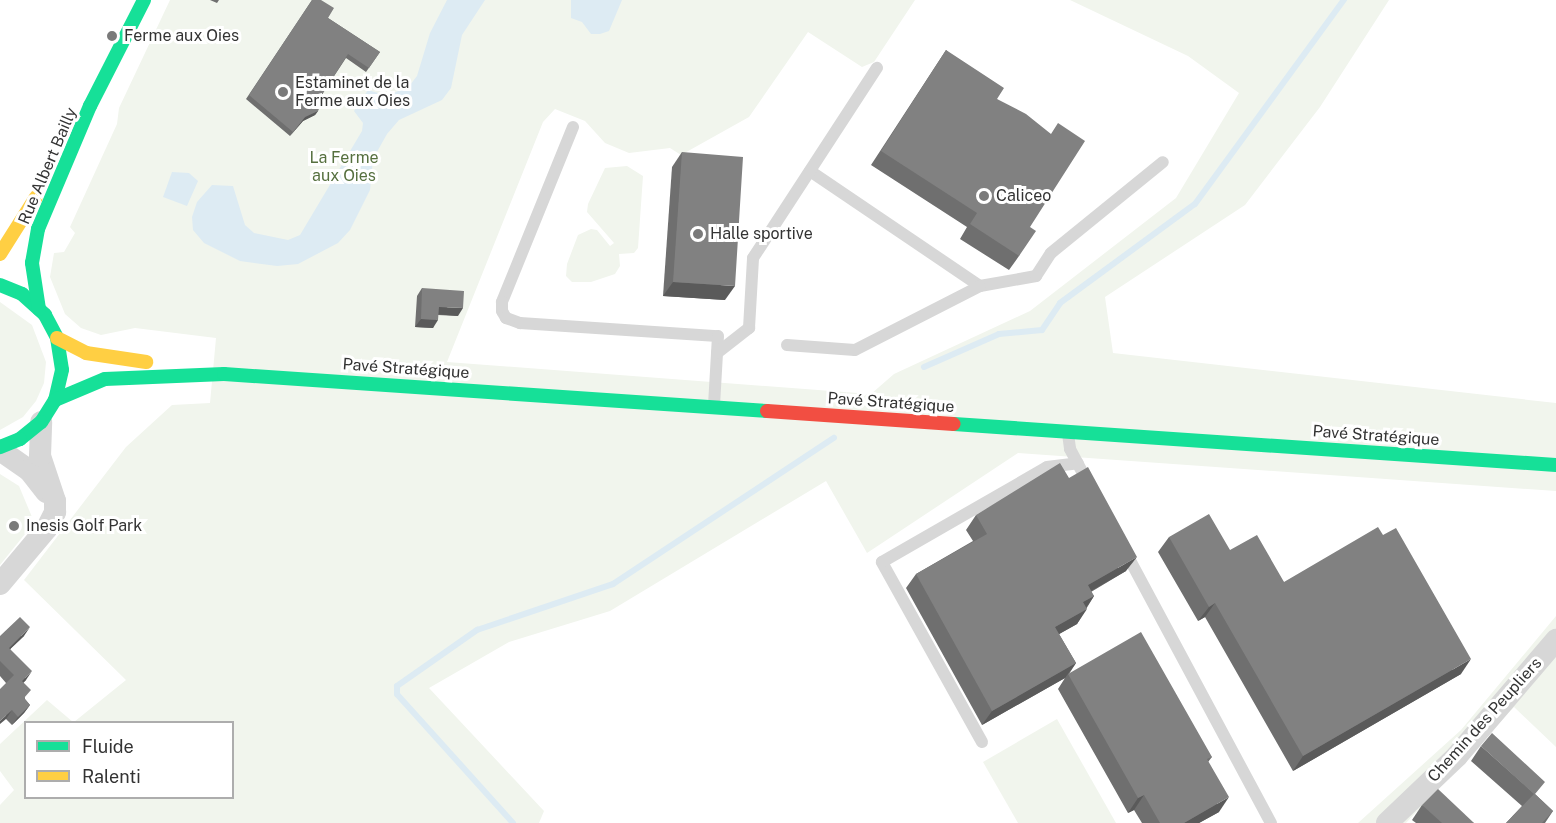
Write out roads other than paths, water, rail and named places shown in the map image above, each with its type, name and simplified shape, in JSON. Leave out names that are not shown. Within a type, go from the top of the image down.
[{"type":"main road","name":"Rue Albert Bailly","points":[[0,254],[90,106],[144,0]]},
{"type":"main road","name":"Rue Albert Bailly","points":[[39,309],[32,263],[36,236],[90,106]]},
{"type":"main road","points":[[0,285],[22,294],[39,309],[57,338],[62,370],[55,400],[40,422],[20,439],[0,448]]},
{"type":"main road","name":"Pavé Stratégique","points":[[57,338],[96,356],[224,374],[1556,465]]},
{"type":"main road","name":"Pavé Stratégique","points":[[55,400],[105,379],[224,374]]},
{"type":"street","points":[[0,584],[47,528],[55,501],[40,456],[40,422]]},
{"type":"street","points":[[0,448],[40,481],[51,509],[47,528]]},
{"type":"street","name":"Chemin des Peupliers","points":[[1387,823],[1457,756],[1556,640]]},
{"type":"lane","points":[[717,353],[749,328],[753,258],[878,68]]},
{"type":"lane","points":[[573,127],[502,302],[506,318],[520,323],[718,336],[714,407]]},
{"type":"lane","points":[[787,345],[855,350],[980,286],[1036,276],[1051,253],[1163,162]]},
{"type":"lane","points":[[810,171],[980,286]]},
{"type":"lane","points":[[1068,431],[1070,449],[1094,494]]},
{"type":"lane","points":[[982,742],[882,562],[1047,467],[1078,463]]},
{"type":"lane","points":[[1116,535],[1271,823]]},
{"type":"waterway","points":[[924,367],[999,334],[1042,330],[1060,303],[1195,204],[1344,0]]},
{"type":"waterway","points":[[513,823],[397,694],[397,686],[477,630],[613,584],[834,438]]},
{"type":"place","name":"Ferme aux Oies","points":[[112,36]]},
{"type":"place","name":"Estaminet de la Ferme aux Oies","points":[[283,92]]},
{"type":"place","name":"Caliceo","points":[[984,196]]},
{"type":"place","name":"Halle sportive","points":[[698,234]]},
{"type":"place","name":"Inesis Golf Park","points":[[14,526]]},
{"type":"park label","name":"La Ferme aux Oies","points":[[344,167]]}]
